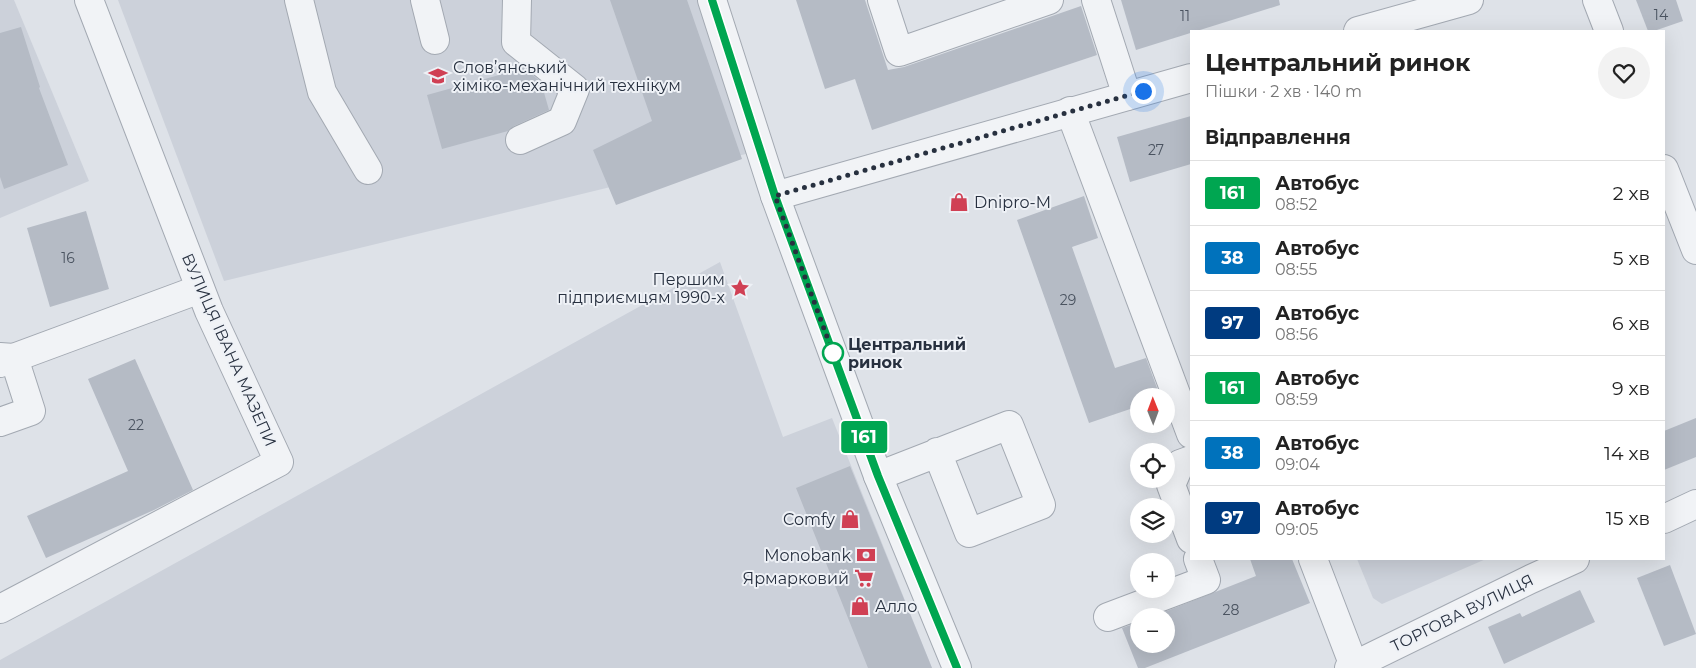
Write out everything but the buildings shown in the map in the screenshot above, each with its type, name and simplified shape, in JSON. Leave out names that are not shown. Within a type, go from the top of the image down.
[{"type":"street","name":"ВУЛИЦЯ ІВАНА МАЗЕПИ","points":[[2,603],[279,462],[208,311],[90,0]]},
{"type":"street","points":[[299,0],[322,92],[368,170]]},
{"type":"street","points":[[425,0],[435,40]]},
{"type":"street","points":[[517,0],[516,42],[575,89],[562,121],[520,140]]},
{"type":"street","points":[[712,0],[775,196],[878,476],[957,668]]},
{"type":"street","points":[[882,0],[899,52],[1048,0]]},
{"type":"street","points":[[1096,0],[1127,96]]},
{"type":"street","points":[[1362,30],[1469,0]]},
{"type":"street","points":[[1596,0],[1609,30]]},
{"type":"street","points":[[775,196],[1190,78]]},
{"type":"street","points":[[1070,111],[1190,431]]},
{"type":"street","points":[[1665,172],[1696,250]]},
{"type":"street","points":[[0,422],[31,411],[5,359],[200,288]]},
{"type":"street","points":[[878,476],[937,452]]},
{"type":"street","points":[[1190,460],[1180,464],[1171,485],[1190,536]]},
{"type":"street","points":[[1665,519],[1696,504]]},
{"type":"street","points":[[1108,617],[1206,580],[1198,560]]},
{"type":"street","points":[[1313,560],[1351,667]]},
{"type":"street","name":"ТОРГОВА ВУЛИЦЯ","points":[[1351,667],[1526,569],[1570,560]]},
{"type":"shaded area","points":[[0,0],[14,0],[89,181],[0,218]]},
{"type":"shaded area","name":"Слов’янський хіміко-механічний технікум","points":[[118,0],[703,0],[754,152],[224,281]]},
{"type":"shaded area","points":[[720,262],[783,437],[832,418],[932,668],[0,668],[0,660]]},
{"type":"shaded area","points":[[1357,560],[1484,560],[1382,604],[1373,598]]},
{"type":"bus line","name":"161","points":[[712,0],[775,196],[878,476],[957,668]]},
{"type":"place","name":"Слов’янський хіміко-механічний технікум","points":[[438,76]]},
{"type":"place","name":"Dnipro-M","points":[[959,202]]},
{"type":"place","name":"Першим підприємцям 1990-х","points":[[740,288]]},
{"type":"place","name":"Центральний ринок","points":[[833,353]]},
{"type":"place","name":"Comfy","points":[[850,519]]},
{"type":"place","name":"Monobank","points":[[866,555]]},
{"type":"place","name":"Ярмарковий","points":[[864,578]]},
{"type":"place","name":"Алло","points":[[860,606]]},
{"type":"route","points":[[833,353],[775,196],[1143,91]]}]
